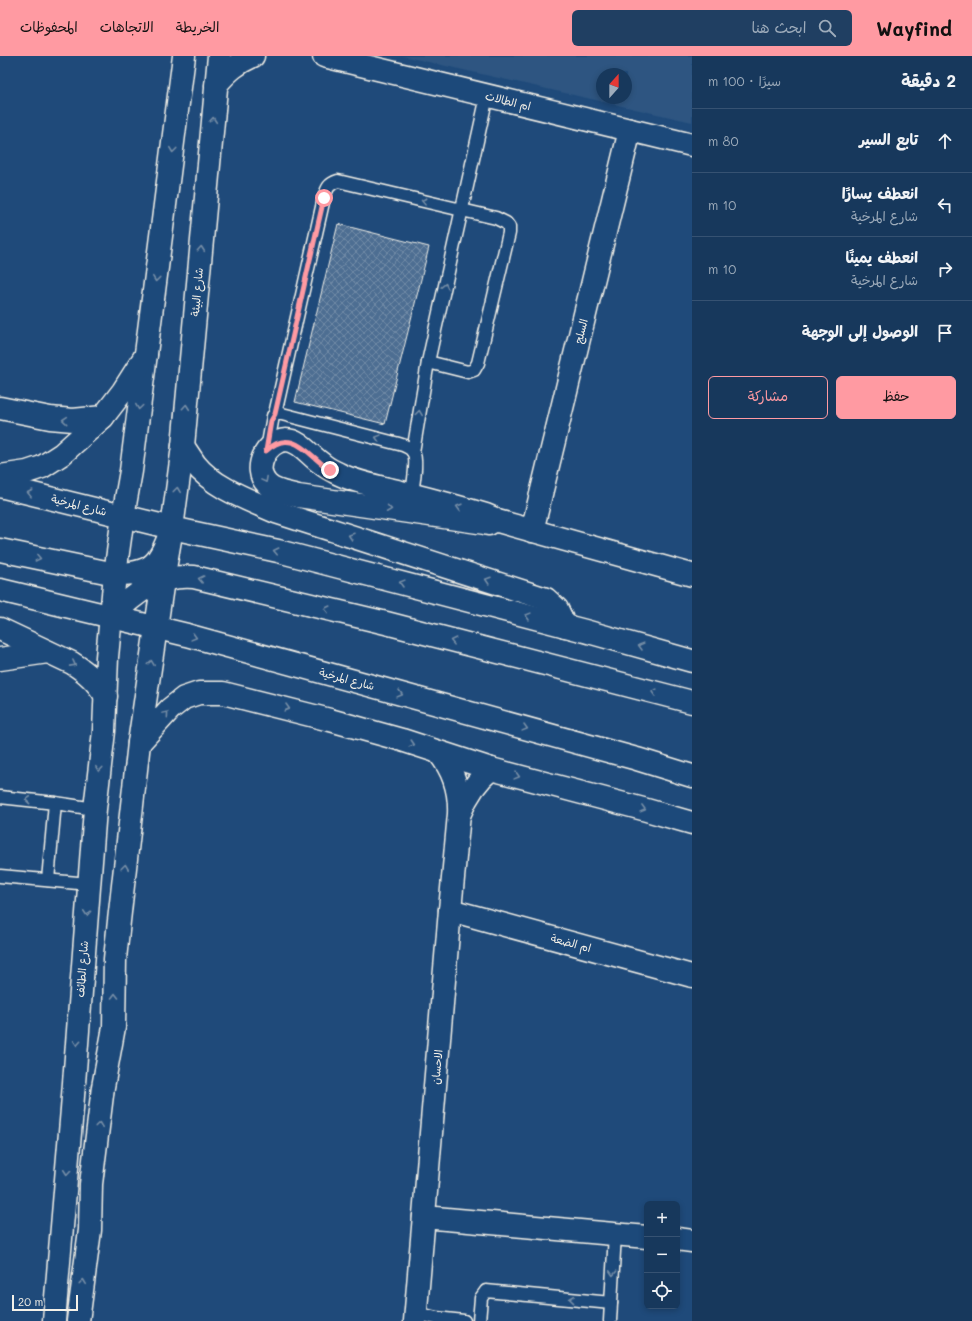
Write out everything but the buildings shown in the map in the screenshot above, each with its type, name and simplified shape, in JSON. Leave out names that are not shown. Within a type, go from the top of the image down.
[{"type":"main road","points":[[123,516],[131,471],[184,56]]},
{"type":"main road","name":"شارع البيئة","points":[[172,528],[183,446],[219,56]]},
{"type":"main road","points":[[216,85],[229,70],[253,56]]},
{"type":"main road","name":"ام الطالات","points":[[324,56],[692,145]]},
{"type":"main road","name":"السلج","points":[[532,531],[630,130]]},
{"type":"main road","points":[[0,476],[27,472],[42,467],[62,454],[103,417],[123,391],[146,355]]},
{"type":"main road","points":[[0,408],[50,418],[73,420],[103,417]]},
{"type":"main road","points":[[494,520],[489,524],[298,496],[282,492],[270,487],[265,482],[261,466],[262,459],[266,451],[278,442],[287,440],[296,443],[310,453],[320,463],[344,476],[363,483],[412,494],[491,516],[494,520],[532,531],[692,574]]},
{"type":"main road","points":[[183,446],[196,465],[203,472],[226,488],[247,499],[276,512],[546,599],[557,609],[565,626]]},
{"type":"main road","name":"شارع المرخية","points":[[0,486],[172,528],[278,551],[692,660]]},
{"type":"main road","name":"شارع الطائف","points":[[54,1321],[95,809],[104,731],[107,657],[115,574],[123,516]]},
{"type":"main road","points":[[0,550],[115,574],[131,574],[150,567],[162,555],[172,528]]},
{"type":"main road","points":[[78,1321],[90,1230],[93,1169],[103,1087],[114,1027],[115,965],[139,743],[172,528]]},
{"type":"main road","points":[[112,617],[133,597],[163,580],[181,576],[194,577],[393,625],[692,702]]},
{"type":"main road","name":"شارع المرخية","points":[[0,590],[156,628],[638,759],[692,776]]},
{"type":"main road","points":[[0,629],[84,670],[94,678],[106,696]]},
{"type":"main road","points":[[0,659],[48,652]]},
{"type":"main road","points":[[139,743],[170,709],[184,698],[199,693],[222,693],[330,720],[402,740],[491,769],[692,823]]},
{"type":"main road","name":"الاحسان","points":[[415,1317],[450,910],[460,814],[460,802],[456,781],[439,753]]},
{"type":"main road","points":[[638,759],[692,761]]},
{"type":"main road","name":"الاحسان","points":[[460,814],[464,803],[475,784],[491,769]]},
{"type":"main road","name":"ام الضعة","points":[[450,910],[692,976]]},
{"type":"main road","points":[[424,1217],[644,1237]]},
{"type":"main road","points":[[680,1239],[692,1241]]},
{"type":"lane","points":[[412,494],[415,459],[413,452],[428,362],[487,96]]},
{"type":"lane","points":[[266,451],[271,421],[275,414],[324,198],[331,183],[338,181],[345,182],[462,210],[501,220],[509,227],[509,233],[478,363],[474,370],[468,372],[428,362]]},
{"type":"lane","points":[[275,414],[283,413],[399,444],[409,448],[413,452]]},
{"type":"lane","points":[[0,797],[95,809]]},
{"type":"lane","points":[[48,880],[54,803]]},
{"type":"lane","points":[[0,876],[89,884]]},
{"type":"lane","points":[[610,1321],[615,1234]]},
{"type":"lane","points":[[479,1321],[481,1298],[486,1291],[611,1303]]},
{"type":"lane","points":[[415,1317],[464,1321]]},
{"type":"shaded area","points":[[402,56],[692,56],[692,122],[613,104],[632,104],[632,68],[596,68],[596,100]]},
{"type":"route","points":[[324,198],[275,414],[271,421],[266,451],[278,442],[287,440],[296,443],[330,470]]}]
